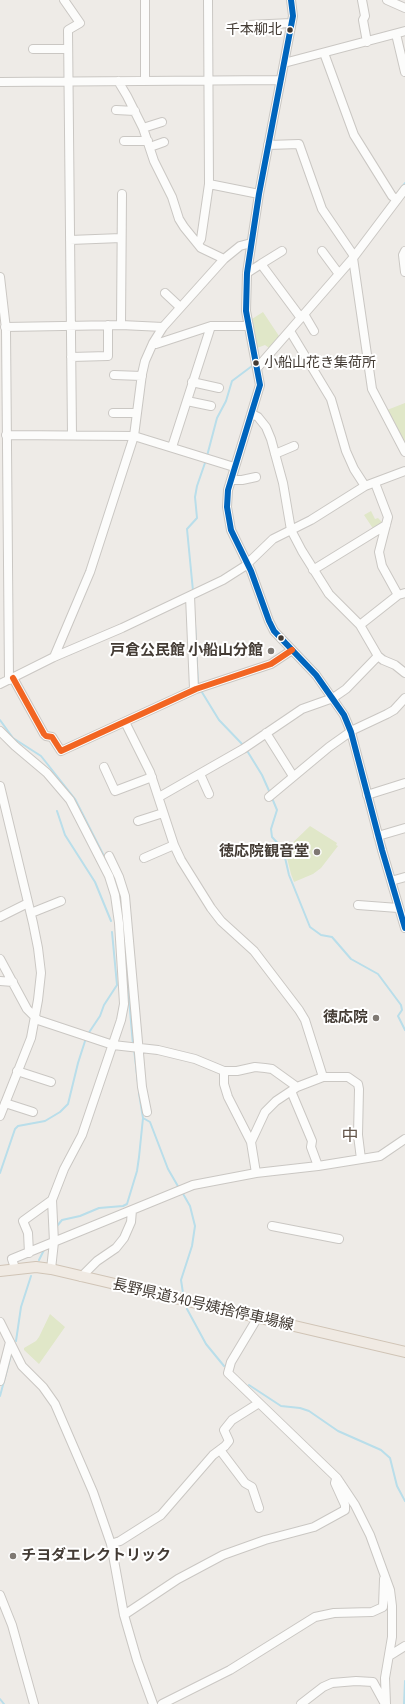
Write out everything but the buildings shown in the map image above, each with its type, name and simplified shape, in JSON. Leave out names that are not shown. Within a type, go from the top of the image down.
[{"type":"main road","name":"長野県道340号姨捨停車場線","points":[[0,1271],[15,1268],[51,1270],[405,1352]]},
{"type":"street","points":[[64,0],[80,23],[68,30],[72,435]]},
{"type":"street","points":[[145,0],[145,81]]},
{"type":"street","points":[[198,244],[201,239],[209,184],[208,0]]},
{"type":"street","points":[[291,0],[293,16],[259,194],[247,273],[246,311],[258,367],[260,385],[234,467],[228,490],[227,508],[231,530],[247,563],[274,631],[316,675],[334,698],[344,715],[351,732],[378,836],[405,928]]},
{"type":"street","points":[[362,0],[365,16],[363,20],[367,42]]},
{"type":"street","points":[[387,0],[405,8]]},
{"type":"street","points":[[248,25],[291,23]]},
{"type":"street","points":[[284,64],[405,32]]},
{"type":"street","points":[[396,34],[405,72]]},
{"type":"street","points":[[33,49],[68,49]]},
{"type":"street","points":[[324,53],[354,135],[394,198]]},
{"type":"street","points":[[0,82],[281,80]]},
{"type":"street","points":[[118,81],[143,128],[154,161],[172,197],[179,219],[201,248],[224,259]]},
{"type":"street","points":[[116,110],[135,111]]},
{"type":"street","points":[[143,128],[162,122]]},
{"type":"street","points":[[124,141],[149,144],[164,142]]},
{"type":"street","points":[[268,144],[299,144],[322,209],[352,256],[372,389],[405,452]]},
{"type":"street","points":[[209,184],[259,194]]},
{"type":"street","points":[[258,367],[352,256],[394,198],[405,189]]},
{"type":"street","points":[[121,325],[122,194]]},
{"type":"street","points":[[70,240],[121,238]]},
{"type":"street","points":[[54,657],[90,572],[134,436],[145,361],[153,343],[162,327],[224,259],[240,246],[251,243]]},
{"type":"street","points":[[247,273],[282,251]]},
{"type":"street","points":[[322,251],[337,272]]},
{"type":"street","points":[[405,251],[403,255],[405,272]]},
{"type":"street","points":[[261,264],[314,331]]},
{"type":"street","points":[[0,277],[5,326],[6,435],[4,546],[11,679],[44,734],[52,737],[61,751],[197,688],[271,664],[292,650]]},
{"type":"street","points":[[165,293],[180,307]]},
{"type":"street","points":[[72,357],[108,356],[108,325]]},
{"type":"street","points":[[5,326],[121,325],[162,327]]},
{"type":"street","points":[[153,343],[156,344],[211,326],[249,326]]},
{"type":"street","points":[[172,447],[211,326]]},
{"type":"street","points":[[290,330],[330,398],[346,451],[354,469],[365,486]]},
{"type":"street","points":[[114,375],[142,376]]},
{"type":"street","points":[[192,382],[219,388]]},
{"type":"street","points":[[187,401],[211,406]]},
{"type":"street","points":[[113,413],[137,413]]},
{"type":"street","points":[[252,414],[258,417],[266,427],[271,439],[283,483],[291,530],[313,570],[329,594],[360,624],[378,656],[395,665],[405,673]]},
{"type":"street","points":[[6,435],[134,436],[234,467]]},
{"type":"street","points":[[275,454],[294,446]]},
{"type":"street","points":[[0,684],[54,657],[122,628],[223,580],[247,563],[273,539],[311,520],[365,486],[375,484],[405,471]]},
{"type":"street","points":[[231,480],[242,480],[256,477]]},
{"type":"street","points":[[360,624],[402,594],[382,566],[379,552],[388,517],[375,484]]},
{"type":"street","points":[[313,570],[386,525]]},
{"type":"street","points":[[190,596],[197,688]]},
{"type":"street","points":[[159,797],[245,747],[302,709],[334,698],[346,689],[378,656]]},
{"type":"street","points":[[269,797],[329,747],[351,732],[394,710],[405,698]]},
{"type":"street","points":[[125,722],[152,777],[163,813],[181,860],[211,908],[221,920],[254,951],[299,1010],[305,1020],[323,1077]]},
{"type":"street","points":[[0,731],[47,773],[70,800],[109,876],[118,911],[124,1004],[121,1020],[113,1045],[82,1135],[64,1169],[52,1200],[54,1242],[51,1270]]},
{"type":"street","points":[[266,733],[293,776]]},
{"type":"street","points":[[104,767],[116,791],[152,777]]},
{"type":"street","points":[[200,774],[209,794]]},
{"type":"street","points":[[367,795],[405,783]]},
{"type":"street","points":[[0,786],[31,913],[41,973],[31,1038],[0,1116]]},
{"type":"street","points":[[138,821],[163,813]]},
{"type":"street","points":[[378,836],[405,828]]},
{"type":"street","points":[[144,858],[174,844]]},
{"type":"street","points":[[109,856],[119,876],[125,896],[135,1047],[147,1112]]},
{"type":"street","points":[[391,881],[405,877]]},
{"type":"street","points":[[0,917],[28,902]]},
{"type":"street","points":[[31,913],[61,902]]},
{"type":"street","points":[[358,905],[401,912]]},
{"type":"street","points":[[0,959],[27,1009],[35,1019],[113,1045],[158,1050],[195,1059],[224,1071],[265,1068],[272,1070],[294,1089],[312,1140],[312,1147],[318,1166]]},
{"type":"street","points":[[0,971],[11,979]]},
{"type":"street","points":[[0,981],[11,979]]},
{"type":"street","points":[[17,1070],[52,1082]]},
{"type":"street","points":[[224,1071],[224,1084],[228,1096],[251,1142],[256,1174]]},
{"type":"street","points":[[251,1142],[265,1112],[276,1101],[294,1089],[323,1077],[348,1077],[358,1084],[360,1101],[358,1135],[361,1159]]},
{"type":"street","points":[[5,1103],[33,1112]]},
{"type":"street","points":[[15,1268],[12,1259],[204,1182],[380,1156],[405,1139]]},
{"type":"street","points":[[29,1253],[28,1233],[23,1221],[52,1200]]},
{"type":"street","points":[[81,1277],[97,1261],[119,1245],[129,1230],[132,1210]]},
{"type":"street","points":[[272,1226],[339,1239]]},
{"type":"street","points":[[256,1317],[255,1322],[231,1362],[228,1373],[337,1478],[355,1505],[370,1536],[390,1590],[392,1606],[392,1637],[385,1678],[385,1704]]},
{"type":"street","points":[[0,1322],[22,1366],[42,1387],[55,1404],[93,1492],[111,1544],[124,1615],[137,1660],[153,1704]]},
{"type":"street","points":[[0,1381],[10,1342]]},
{"type":"street","points":[[111,1544],[120,1541],[161,1514],[196,1472],[229,1441],[224,1430],[232,1420],[259,1403]]},
{"type":"street","points":[[220,1450],[245,1483],[252,1487],[259,1508]]},
{"type":"street","points":[[124,1615],[178,1579],[223,1555],[259,1542],[314,1527],[345,1510],[345,1505],[334,1483],[337,1478]]},
{"type":"street","points":[[162,1704],[230,1670],[315,1618],[334,1613],[372,1612],[383,1607],[384,1577]]},
{"type":"street","points":[[1,1599],[12,1625],[34,1704]]},
{"type":"street","points":[[389,1656],[405,1646]]},
{"type":"street","points":[[300,1704],[323,1687],[332,1684],[356,1681],[373,1682],[385,1704]]},
{"type":"green space","points":[[263,312],[279,336],[269,348],[265,345],[257,348],[252,319]]},
{"type":"green space","points":[[405,403],[405,445],[387,410]]},
{"type":"green space","points":[[371,511],[375,519],[378,518],[383,523],[374,530],[364,515]]},
{"type":"green space","points":[[310,826],[337,843],[336,845],[338,846],[321,868],[313,874],[294,882],[285,850]]},
{"type":"green space","points":[[50,1314],[65,1327],[39,1364],[24,1350],[24,1348],[36,1341]]},
{"type":"waterway","points":[[401,188],[405,183]]},
{"type":"waterway","points":[[207,456],[217,418],[226,401],[232,381],[252,366]]},
{"type":"waterway","points":[[193,591],[187,529],[197,518],[195,497],[197,486],[206,460]]},
{"type":"waterway","points":[[195,624],[198,685]]},
{"type":"waterway","points":[[200,689],[219,720],[243,745]]},
{"type":"waterway","points":[[0,720],[13,738],[41,756],[75,799],[108,864]]},
{"type":"waterway","points":[[246,749],[262,775],[270,793]]},
{"type":"waterway","points":[[272,798],[277,810],[271,829],[272,837],[283,849],[289,875],[310,927],[321,935],[332,937],[351,959],[378,974],[401,1005],[402,1010],[398,1016],[405,1030]]},
{"type":"waterway","points":[[57,811],[65,835],[95,882],[111,921]]},
{"type":"waterway","points":[[120,894],[133,1045]]},
{"type":"waterway","points":[[88,1034],[117,985],[112,932]]},
{"type":"waterway","points":[[0,1173],[15,1129],[18,1126],[45,1121],[60,1112],[68,1104],[86,1038]]},
{"type":"waterway","points":[[134,1049],[138,1083]]},
{"type":"waterway","points":[[57,1226],[62,1220],[80,1216],[99,1208],[123,1206],[127,1204],[137,1171],[139,1157],[143,1118],[139,1093]]},
{"type":"waterway","points":[[143,1118],[150,1122],[168,1169],[179,1188]]},
{"type":"waterway","points":[[182,1192],[190,1206],[195,1226],[192,1246],[181,1280],[183,1293]]},
{"type":"waterway","points":[[39,1260],[44,1250]]},
{"type":"waterway","points":[[16,1341],[21,1307],[31,1276]]},
{"type":"waterway","points":[[187,1309],[206,1344],[224,1366]]},
{"type":"waterway","points":[[0,1396],[11,1355]]},
{"type":"waterway","points":[[249,1385],[281,1406],[300,1408],[309,1411],[338,1431],[381,1450],[390,1458],[397,1486],[405,1501]]},
{"type":"waterway","points":[[404,1704],[405,1681]]},
{"type":"waterway","points":[[0,1699],[4,1704]]},
{"type":"transit line","points":[[291,0],[293,16],[259,194],[247,273],[246,311],[260,385],[228,490],[227,507],[231,530],[251,571],[274,631],[316,675],[344,715],[351,732],[382,850],[405,928]]},
{"type":"transit line","points":[[13,678],[44,734],[52,737],[61,751],[196,689],[271,664],[292,650]]},
{"type":"place","name":"千本柳北","points":[[290,30]]},
{"type":"place","name":"小船山花き集荷所","points":[[256,363]]},
{"type":"place","name":"戸倉公民館 小船山分館","points":[[271,651]]},
{"type":"place","name":"徳応院観音堂","points":[[317,852]]},
{"type":"place","name":"徳応院","points":[[376,1018]]},
{"type":"place","name":"チヨダエレクトリック","points":[[13,1556]]},
{"type":"district","name":"中","points":[[350,1136]]}]
